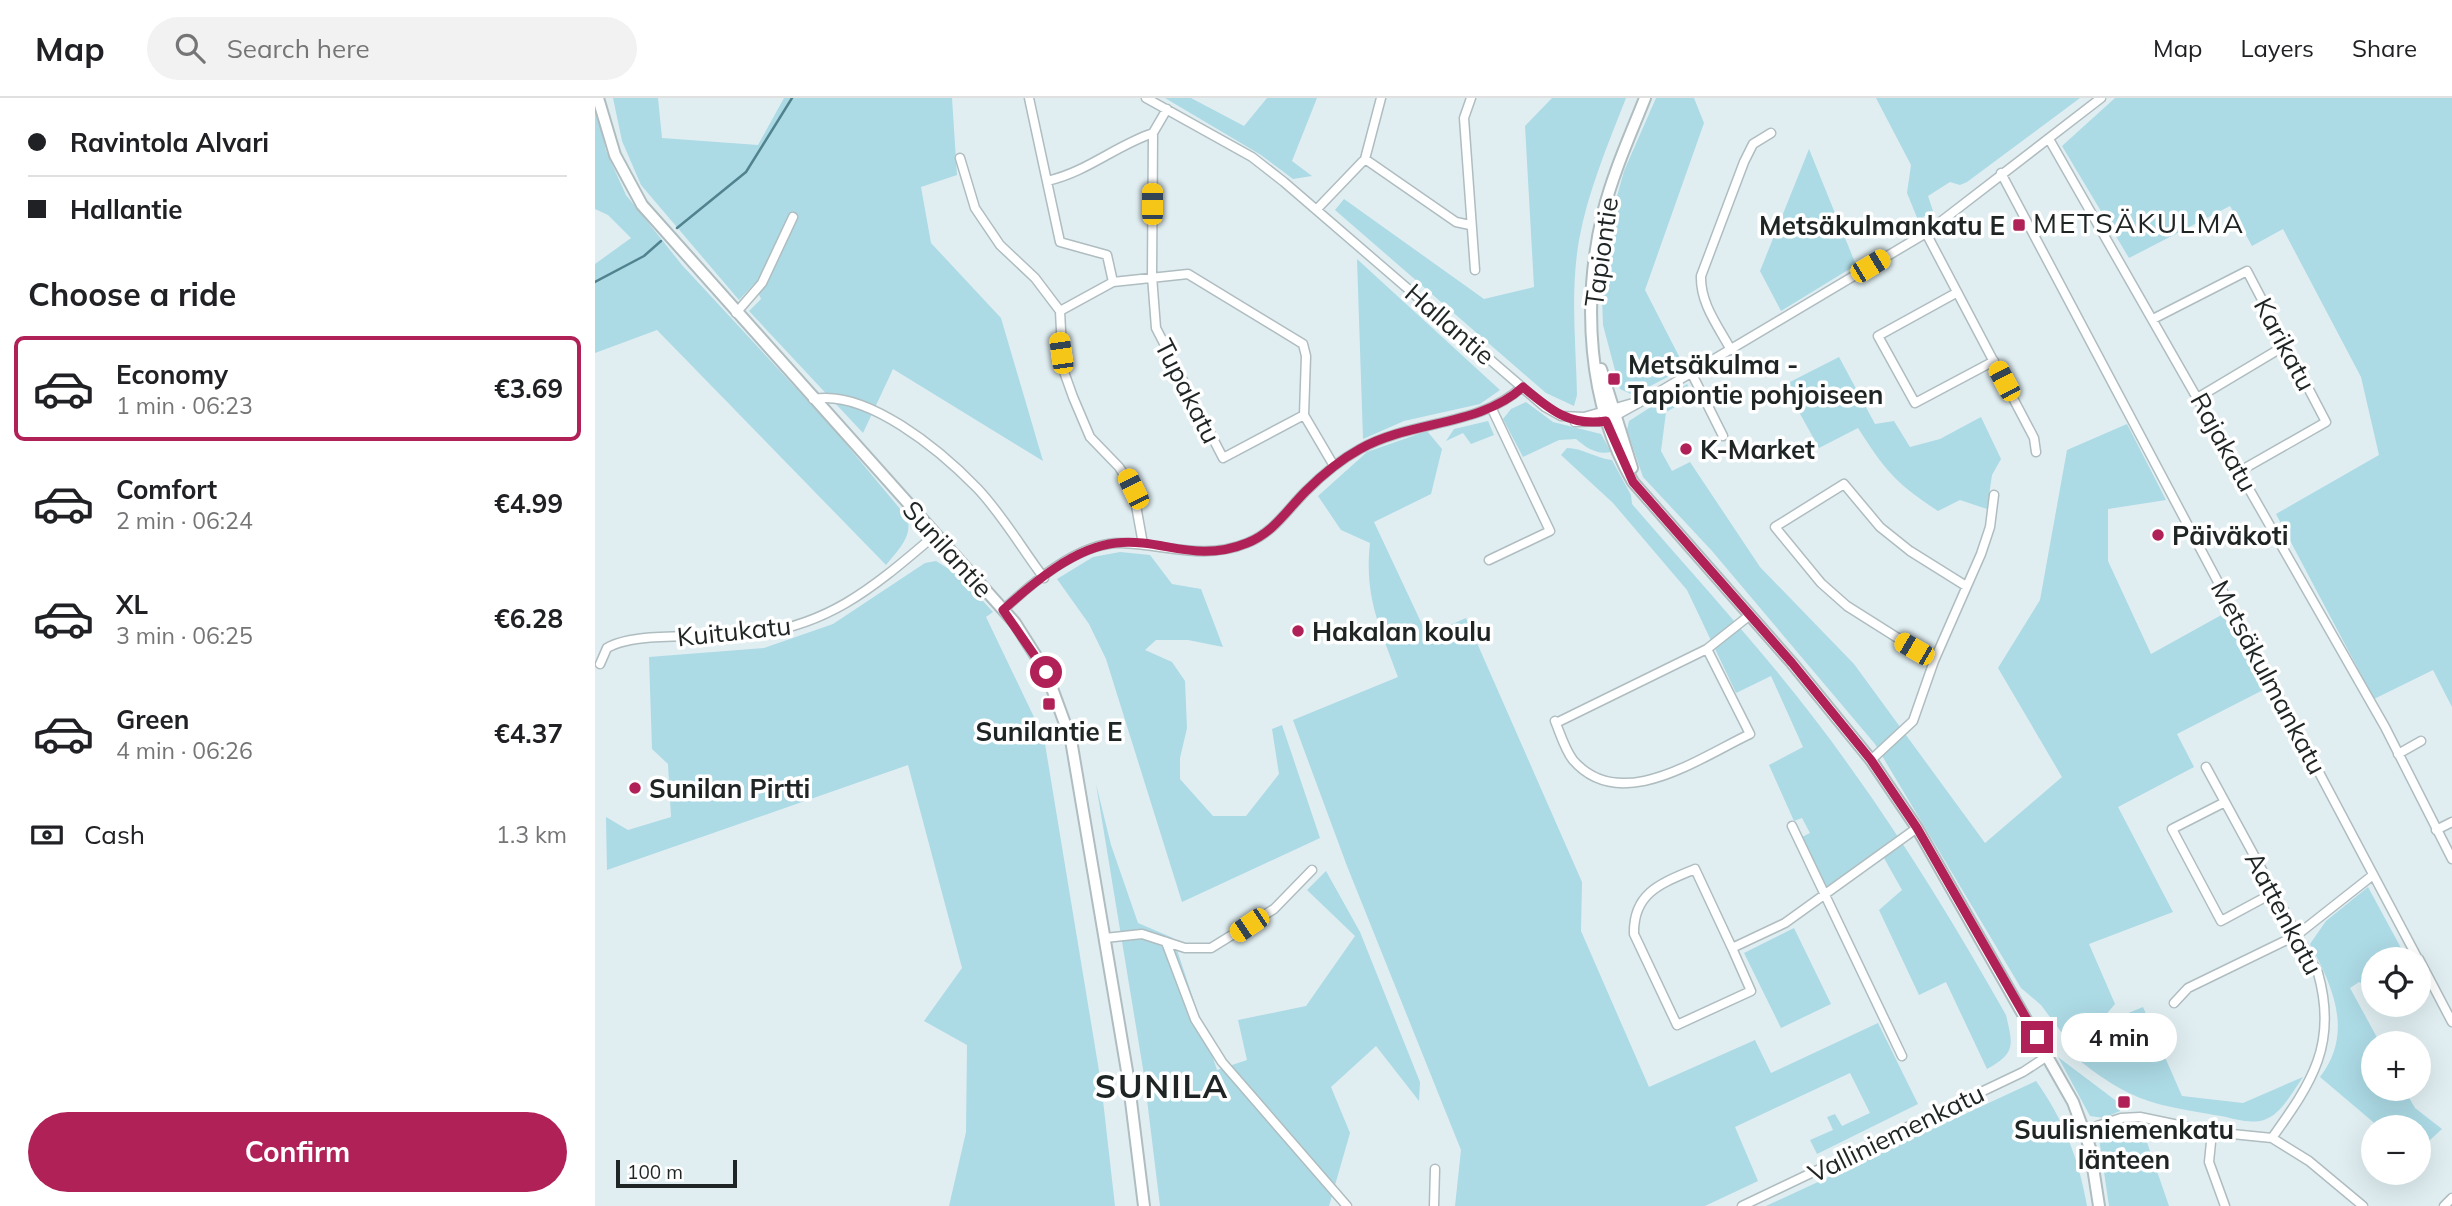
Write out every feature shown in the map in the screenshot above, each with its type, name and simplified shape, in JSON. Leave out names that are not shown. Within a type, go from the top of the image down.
[{"type":"street","name":"Sunilantie","points":[[599,98],[615,155],[633,192],[736,313],[1003,610],[1046,672],[1065,718],[1105,937],[1144,1206]]},
{"type":"street","points":[[1029,98],[1061,242],[1107,255],[1113,282]]},
{"type":"street","name":"Hallantie","points":[[1146,98],[1252,157],[1317,209],[1523,387],[1561,416],[1609,415]]},
{"type":"street","points":[[1317,209],[1365,159],[1381,98]]},
{"type":"street","points":[[1471,98],[1464,118],[1475,270]]},
{"type":"street","name":"Tapiontie","points":[[1645,98],[1603,214],[1597,245],[1592,316],[1609,415],[1650,501],[1750,615]]},
{"type":"street","points":[[1609,415],[1647,399],[1926,233],[2101,98]]},
{"type":"street","points":[[1047,181],[1083,171],[1128,141],[1153,133],[1167,110]]},
{"type":"street","name":"Tupakatu","points":[[1153,133],[1152,276],[1156,328],[1223,458],[1304,415]]},
{"type":"street","points":[[1731,349],[1700,290],[1700,276],[1744,162],[1753,144],[1771,133]]},
{"type":"street","name":"Rajakatu","points":[[2049,139],[2199,397],[2398,754],[2452,859]]},
{"type":"street","points":[[960,158],[975,208],[1000,245],[1035,278],[1060,311],[1063,369],[1090,437],[1119,467],[1133,489],[1143,544]]},
{"type":"street","points":[[1365,159],[1456,222],[1470,225]]},
{"type":"street","name":"Metsäkulmankatu","points":[[2001,173],[2413,947]]},
{"type":"street","points":[[736,313],[762,283],[793,216]]},
{"type":"street","points":[[1926,233],[2034,439],[2036,452]]},
{"type":"street","name":"Karikatu","points":[[2154,318],[2247,271],[2326,422],[2240,471]]},
{"type":"street","points":[[1060,311],[1113,282],[1188,274],[1303,344],[1306,356],[1304,415],[1334,466]]},
{"type":"street","points":[[1956,293],[1878,336],[1890,358],[1915,403],[1994,362]]},
{"type":"street","points":[[2199,397],[2286,345]]},
{"type":"street","points":[[1691,372],[1723,436]]},
{"type":"street","points":[[1003,610],[1076,556],[1100,545],[1118,542],[1143,544],[1198,553],[1247,543],[1275,527],[1305,492],[1334,466],[1361,448],[1405,429],[1492,409],[1523,387]]},
{"type":"street","points":[[813,399],[857,401],[891,418],[977,488],[1044,578]]},
{"type":"street","points":[[1489,560],[1550,531],[1492,409]]},
{"type":"street","points":[[1934,661],[1847,606],[1821,583],[1775,527],[1844,484],[1881,527],[1910,551],[1966,586]]},
{"type":"street","points":[[1871,760],[1913,721],[1934,661],[1990,527],[1994,495]]},
{"type":"street","name":"Kuitukatu","points":[[600,664],[607,648],[627,640],[746,635],[783,630],[816,620],[843,607],[878,583],[936,534]]},
{"type":"street","points":[[1707,649],[1750,734],[1648,781],[1629,785],[1610,784],[1591,776],[1572,758],[1555,722],[1707,649],[1750,615],[1871,760],[1917,828],[2049,1055],[2085,1130],[2099,1206]]},
{"type":"street","points":[[2398,754],[2421,741]]},
{"type":"street","name":"Aattenkatu","points":[[2206,767],[2318,974],[2326,999],[2325,1039],[2313,1074],[2272,1138]]},
{"type":"street","points":[[2225,803],[2172,829],[2221,921],[2273,893]]},
{"type":"street","points":[[2437,830],[2452,822]]},
{"type":"street","points":[[1792,825],[1823,896],[1902,1056]]},
{"type":"street","points":[[1732,948],[1785,923],[1917,828]]},
{"type":"street","points":[[1695,869],[1732,948],[1751,991],[1677,1025],[1634,933],[1634,917],[1643,899],[1657,886],[1695,869]]},
{"type":"street","points":[[1105,937],[1142,934],[1185,948],[1211,948],[1274,909],[1311,870]]},
{"type":"street","points":[[2174,1003],[2188,988],[2297,935],[2373,874]]},
{"type":"street","points":[[1166,942],[1195,1019],[1222,1062],[1346,1206]]},
{"type":"street","name":"Metsäkulmankatu","points":[[2431,982],[2452,1022]]},
{"type":"street","name":"Valliniemenkatu","points":[[1742,1206],[2023,1072],[2049,1055]]},
{"type":"street","points":[[2085,1130],[2121,1118],[2140,1117],[2212,1132],[2272,1138],[2309,1161],[2358,1205]]},
{"type":"street","points":[[2212,1132],[2209,1162],[2225,1206]]},
{"type":"street","points":[[1434,1206],[1435,1170]]},
{"type":"street","points":[[2444,1206],[2452,1198]]},
{"type":"shaded area","points":[[613,98],[658,98],[662,138],[758,145],[784,98],[952,98],[957,175],[921,187],[931,243],[1001,318],[1043,461],[893,369],[863,433],[749,311],[761,299],[754,284],[739,300],[641,185],[622,141]]},
{"type":"shaded area","points":[[1165,98],[1191,98],[1244,126],[1267,98],[1317,98],[1292,161],[1312,176],[1293,179],[1261,155]]},
{"type":"shaded area","points":[[1552,98],[1626,98],[1593,186],[1579,240],[1574,298],[1577,395],[1574,406],[1546,393],[1335,210],[1344,199],[1484,299],[1534,287],[1525,126]]},
{"type":"shaded area","points":[[1656,98],[1694,98],[1704,123],[1645,290],[1685,368],[1633,395],[1620,389],[1603,325],[1602,297],[1614,207],[1624,171]]},
{"type":"shaded area","points":[[1876,98],[2080,98],[1967,182],[1960,185],[1950,182],[1928,196],[1933,211],[1918,220],[1907,193],[1911,165]]},
{"type":"shaded area","points":[[2115,98],[2452,98],[2452,707],[2433,670],[2374,699],[2276,514],[2379,455],[2361,377],[2283,229],[2252,246],[2230,206],[2129,258],[2062,146]]},
{"type":"shaded area","points":[[595,104],[606,151],[626,195],[682,265],[831,426],[906,516],[907,536],[886,565],[657,330],[595,353],[595,264],[631,238],[608,215],[595,209]]},
{"type":"shaded area","points":[[1809,149],[1856,265],[1781,311],[1760,271]]},
{"type":"shaded area","points":[[1357,259],[1500,390],[1480,404],[1404,421],[1363,439]]},
{"type":"shaded area","points":[[1839,357],[1875,424],[1894,421],[1910,447],[1940,439],[1981,417],[2001,459],[1992,475],[1987,509],[1960,500],[1938,511],[1892,475],[1858,428],[1819,448],[1784,385]]},
{"type":"shaded area","points":[[1687,384],[1694,397],[1666,412],[1661,451],[1672,471],[1690,462],[1760,567],[1854,664],[1985,843],[2062,777],[1998,668],[2040,600],[2067,450],[2127,424],[2166,500],[2108,509],[2108,561],[2151,654],[2225,613],[2265,689],[2177,734],[2194,767],[2118,807],[2173,912],[2089,944],[2115,1004],[2087,1037],[2065,1037],[2041,1005],[2021,988],[1875,744],[1712,551],[1643,477],[1627,430],[1629,421]]},
{"type":"shaded area","points":[[1526,402],[1553,422],[1601,434],[1611,452],[1596,452],[1576,439],[1559,440],[1523,457],[1503,419],[1511,409]]},
{"type":"shaded area","points":[[1488,421],[1494,435],[1471,444],[1463,433],[1446,441],[1454,429]]},
{"type":"shaded area","points":[[1427,431],[1442,449],[1431,494],[1374,522],[1427,635],[1466,618],[1582,882],[1581,931],[1649,1087],[1755,1040],[1771,1073],[1878,1023],[1918,1104],[1817,1154],[1810,1140],[1833,1130],[1827,1117],[1835,1114],[1842,1126],[1870,1113],[1850,1073],[1735,1127],[1758,1181],[1705,1206],[1455,1206],[1461,1150],[1347,866],[1293,720],[1398,677],[1371,596],[1370,543],[1341,530],[1318,496],[1367,452]]},
{"type":"shaded area","points":[[1567,448],[1612,460],[1631,495],[1632,504],[1772,666],[1825,733],[1892,827],[2006,1015],[2010,1047],[2008,1053],[1996,1063],[1987,1069],[1946,982],[1919,995],[1879,910],[1902,890],[1880,851],[1825,889],[1802,837],[1810,833],[1802,818],[1794,821],[1769,765],[1803,747],[1771,676],[1736,693],[1687,590],[1613,503],[1561,455]]},
{"type":"shaded area","points":[[1120,552],[1150,555],[1172,584],[1201,589],[1223,647],[1188,640],[1156,640],[1145,650],[1172,662],[1185,681],[1187,728],[1180,758],[1180,779],[1213,816],[1246,816],[1279,774],[1272,729],[1282,725],[1320,838],[1182,902],[1106,659],[1089,624],[1057,579],[1093,557]]},
{"type":"shaded area","points":[[936,561],[960,576],[993,612],[986,617],[1044,738],[1101,1083],[1115,1206],[949,1206],[966,1132],[967,1045],[924,1021],[962,968],[908,765],[607,870],[606,817],[628,830],[671,817],[668,764],[652,749],[649,657],[764,648],[833,624],[925,563]]},
{"type":"shaded area","points":[[1096,784],[1111,845],[1138,923],[1173,938],[1217,1070],[1247,1060],[1238,1020],[1306,1006],[1355,936],[1307,890],[1326,871],[1360,932],[1420,1082],[1419,1101],[1376,1046],[1331,1087],[1350,1133],[1329,1206],[1160,1206],[1144,1075]]},
{"type":"shaded area","points":[[2368,887],[2400,947],[2361,947],[2361,983],[2350,988],[2361,1008],[2361,1017],[2366,1017],[2373,1031],[2361,1031],[2361,1101],[2411,1101],[2424,1115],[2365,1115],[2320,1077],[2336,1044],[2338,1027],[2332,993],[2310,944],[2326,921]]},
{"type":"shaded area","points":[[1794,928],[1831,1004],[1781,1028],[1744,953]]},
{"type":"shaded area","points":[[2143,1007],[2182,1096],[2243,1103],[2303,1077],[2276,1113],[2264,1120],[2248,1121],[2175,1108],[2141,1098],[2109,1082],[2071,1054],[2087,1056],[2098,1048],[2121,1016]]},
{"type":"shaded area","points":[[2058,1057],[2119,1103],[2120,1111],[2104,1118],[2090,1116]]},
{"type":"shaded area","points":[[2036,1081],[2055,1111],[2069,1141],[2087,1206],[1766,1206]]},
{"type":"shaded area","points":[[2431,1120],[2442,1129],[2431,1139]]},
{"type":"shaded area","points":[[2141,1125],[2169,1206],[2109,1206],[2099,1138],[2107,1132]]},
{"type":"waterway","points":[[677,228],[746,172],[792,98]]},
{"type":"waterway","points":[[595,282],[644,256],[661,241]]},
{"type":"place","name":"Metsäkulmankatu E","points":[[2019,225]]},
{"type":"place","name":"Metsäkulma - Tapiontie pohjoiseen","points":[[1614,379]]},
{"type":"place","name":"K-Market","points":[[1686,449]]},
{"type":"place","name":"Päiväkoti","points":[[2158,535]]},
{"type":"place","name":"Hakalan koulu","points":[[1298,631]]},
{"type":"place","name":"Sunilantie E","points":[[1049,704]]},
{"type":"place","name":"Sunilan Pirtti","points":[[635,788]]},
{"type":"place","name":"Suulisniemenkatu länteen","points":[[2124,1102]]},
{"type":"district","name":"METSÄKULMA","points":[[2139,222]]},
{"type":"district","name":"SUNILA","points":[[1162,1085]]},
{"type":"route","points":[[1046,672],[1003,610],[1076,556],[1100,545],[1118,542],[1198,553],[1221,551],[1247,543],[1275,527],[1319,479],[1361,448],[1405,429],[1492,409],[1523,387],[1545,407],[1572,421],[1606,421],[1633,482],[1792,663],[1871,760],[1917,828],[2037,1037]]}]
